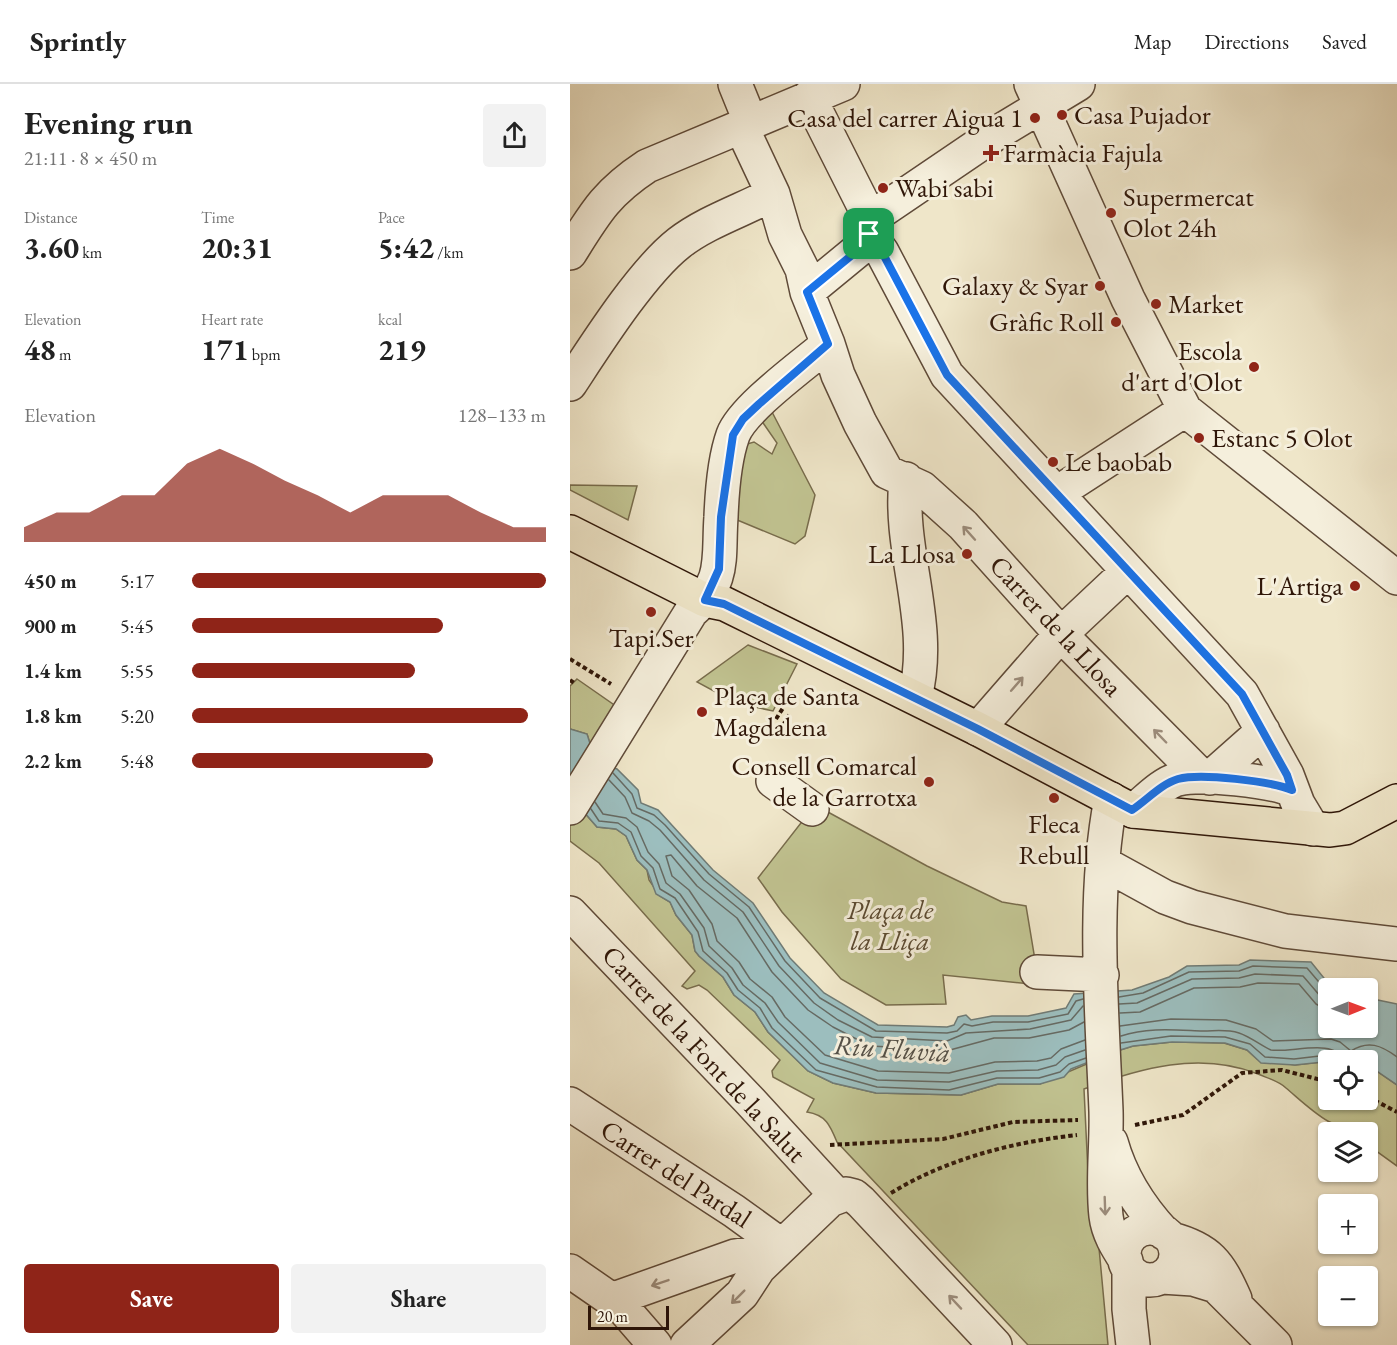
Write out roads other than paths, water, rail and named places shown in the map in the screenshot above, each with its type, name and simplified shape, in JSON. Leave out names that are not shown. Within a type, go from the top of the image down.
[{"type":"main road","points":[[570,532],[710,591],[724,604],[915,697],[1122,805],[1325,829],[1397,801]]},
{"type":"street","name":"Carrer de la Llosa","points":[[735,84],[744,130],[773,194],[786,235],[811,279],[838,375],[887,472],[906,479],[930,495],[963,525],[1061,633],[1206,778]]},
{"type":"street","points":[[570,253],[606,198],[625,180],[647,166],[744,130],[843,84]]},
{"type":"street","points":[[811,279],[863,246],[870,227],[992,136],[1036,95],[1078,84]]},
{"type":"street","points":[[1036,95],[1128,299],[1188,413],[1397,578]]},
{"type":"street","points":[[809,98],[882,252],[947,375],[1242,694],[1292,790],[1325,829]]},
{"type":"street","points":[[570,384],[639,288],[670,251],[686,238],[773,194]]},
{"type":"street","points":[[570,808],[691,612],[710,591],[722,556],[721,517],[733,435],[743,419],[828,344]]},
{"type":"street","points":[[1057,494],[1188,413]]},
{"type":"street","points":[[906,479],[903,506],[923,656],[915,697]]},
{"type":"street","points":[[978,729],[1061,633],[1127,572]]},
{"type":"street","points":[[1206,778],[1263,731]]},
{"type":"street","points":[[1275,1345],[1216,1286],[1204,1281],[1143,1272],[1109,1232],[1100,1127],[1104,1059],[1101,900],[1105,830],[1122,805],[1178,780],[1206,778],[1280,785],[1292,790]]},
{"type":"street","points":[[773,781],[812,809]]},
{"type":"street","points":[[1103,864],[1165,897],[1192,907],[1285,931],[1397,944]]},
{"type":"street","name":"Carrer de la Font de la Salut","points":[[570,913],[837,1196]]},
{"type":"street","points":[[1037,972],[1102,982]]},
{"type":"street","name":"Carrer del Pardal","points":[[570,1104],[734,1211],[778,1248]]},
{"type":"street","points":[[1100,1127],[1124,1178],[1143,1210],[1168,1236],[1176,1252],[1173,1267],[1143,1272]]},
{"type":"street","points":[[687,1345],[742,1294],[759,1268],[778,1248],[837,1196],[854,1196],[861,1202],[995,1345]]},
{"type":"street","points":[[1143,1272],[1126,1245],[1135,1233],[1150,1228],[1189,1243],[1209,1255],[1219,1266],[1238,1306]]},
{"type":"street","points":[[611,1300],[735,1256],[778,1248]]},
{"type":"street","points":[[570,1271],[631,1316],[656,1345]]},
{"type":"street","points":[[1134,1345],[1129,1309],[1143,1272]]},
{"type":"water","name":"Riu Fluvià","points":[[570,729],[587,734],[593,753],[608,766],[617,769],[638,790],[641,803],[658,810],[713,870],[753,903],[790,958],[824,993],[878,1025],[947,1027],[954,1025],[958,1017],[966,1015],[971,1020],[992,1016],[1028,1016],[1066,1008],[1074,994],[1132,990],[1169,977],[1187,966],[1239,965],[1250,960],[1311,962],[1324,978],[1318,978],[1318,1038],[1378,1038],[1378,1000],[1397,1004],[1397,1085],[1378,1072],[1378,1050],[1318,1050],[1318,1063],[1295,1065],[1261,1063],[1247,1050],[1225,1043],[1172,1042],[1133,1046],[1117,1051],[1071,1069],[1064,1077],[1040,1084],[998,1084],[961,1095],[876,1093],[833,1083],[808,1071],[768,1032],[755,1012],[734,995],[723,977],[699,956],[695,951],[692,935],[676,915],[670,902],[656,894],[647,870],[637,860],[626,836],[616,829],[597,827],[570,796]]},
{"type":"place","name":"Casa Pujador","points":[[1062,115]]},
{"type":"place","name":"Casa del carrer Aigua 1","points":[[1035,118]]},
{"type":"place","name":"Farmàcia Fajula","points":[[991,153]]},
{"type":"place","name":"Wabi sabi","points":[[883,188]]},
{"type":"place","name":"Supermercat Olot 24h","points":[[1111,213]]},
{"type":"place","name":"Galaxy & Syar","points":[[1100,286]]},
{"type":"place","name":"Market","points":[[1156,304]]},
{"type":"place","name":"Gràfic Roll","points":[[1116,322]]},
{"type":"place","name":"Escola d'art d'Olot","points":[[1254,367]]},
{"type":"place","name":"Estanc 5 Olot","points":[[1199,438]]},
{"type":"place","name":"Le baobab","points":[[1053,462]]},
{"type":"place","name":"La Llosa","points":[[967,554]]},
{"type":"place","name":"L'Artiga","points":[[1355,586]]},
{"type":"place","name":"Tapi.Ser","points":[[651,612]]},
{"type":"place","name":"Plaça de Santa Magdalena","points":[[702,712]]},
{"type":"place","name":"Consell Comarcal de la Garrotxa","points":[[929,782]]},
{"type":"place","name":"Fleca Rebull","points":[[1054,798]]},
{"type":"park label","name":"Plaça de la Lliça","points":[[890,926]]}]
